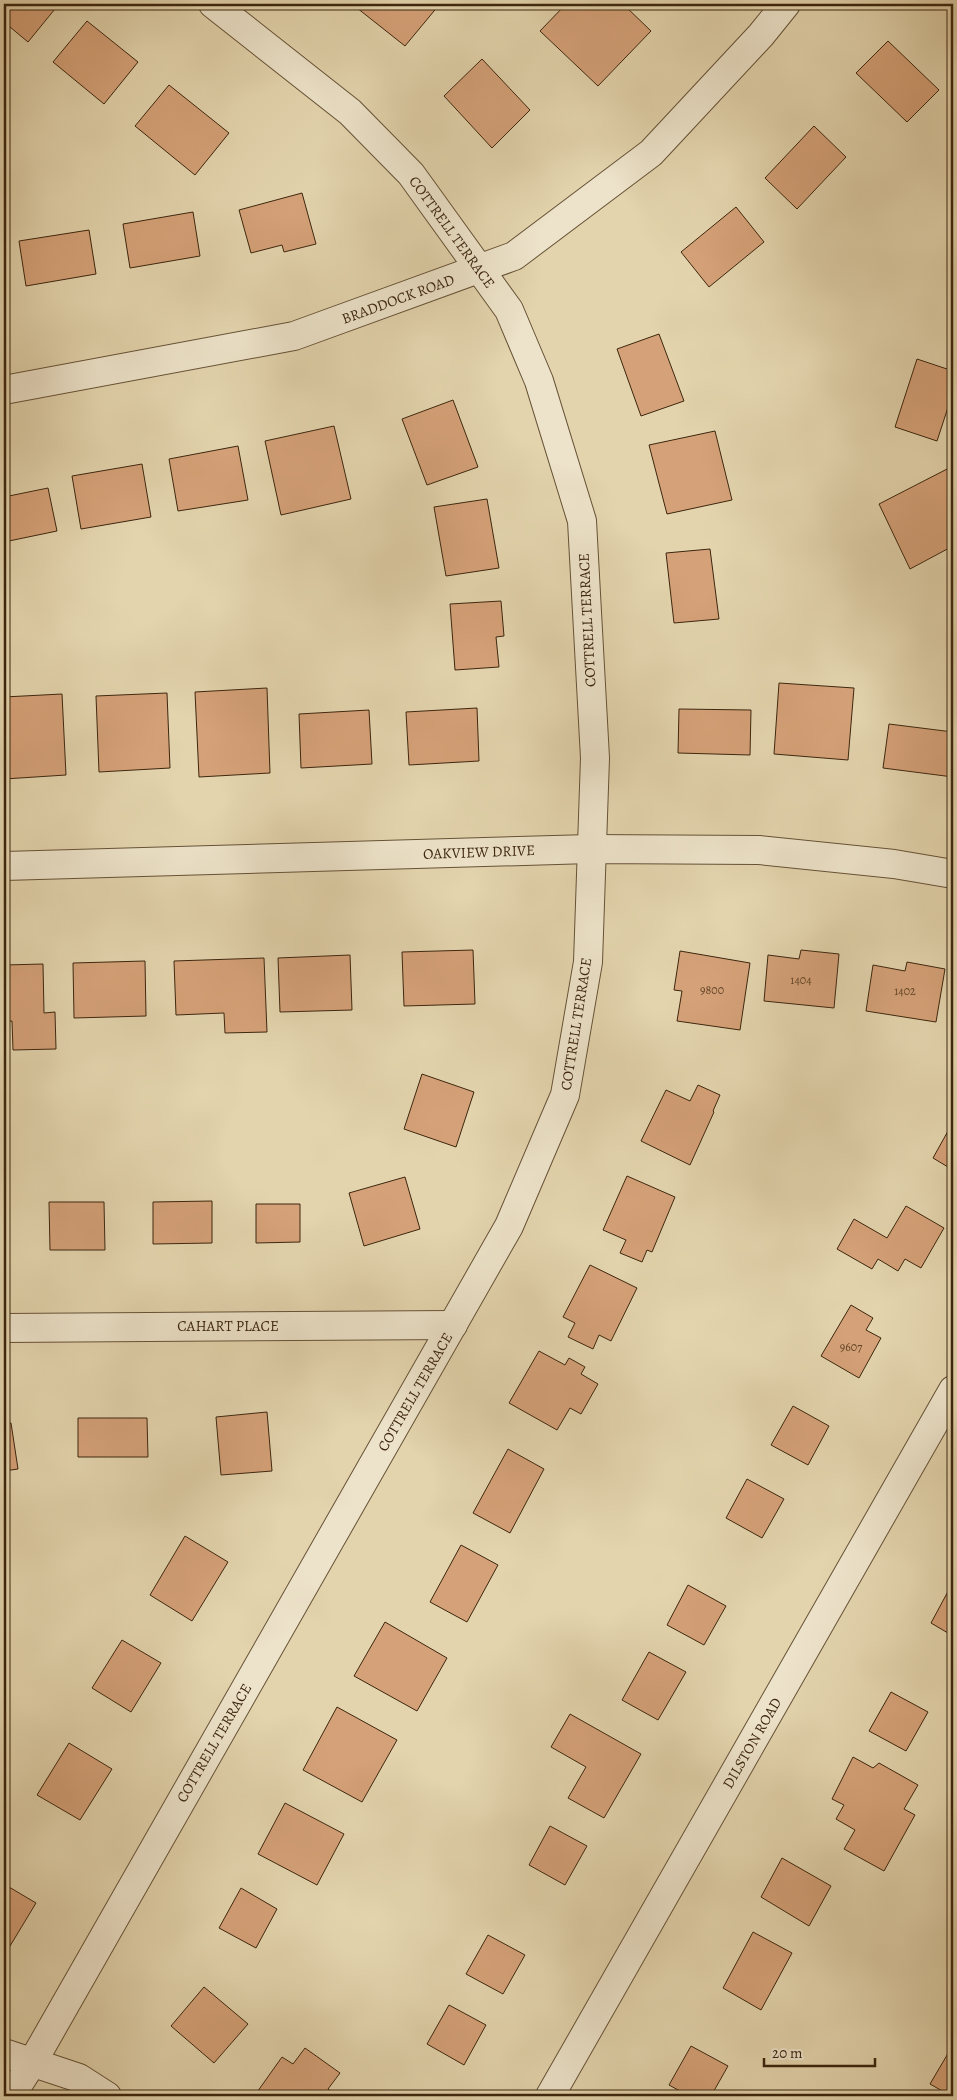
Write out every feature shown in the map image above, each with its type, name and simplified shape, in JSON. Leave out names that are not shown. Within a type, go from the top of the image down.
[{"type":"street","name":"COTTRELL TERRACE","points":[[11,2096],[509,1226],[565,1094],[588,962],[590,849],[595,758],[582,522],[540,381],[509,310],[411,174],[350,112],[213,4]]},
{"type":"street","name":"BRADDOCK ROAD","points":[[4,390],[294,336],[514,256],[651,153],[761,35],[786,4]]},
{"type":"street","name":"OAKVIEW DRIVE","points":[[4,866],[590,849],[759,850],[894,864],[953,874]]},
{"type":"street","name":"CAHART PLACE","points":[[4,1328],[453,1325]]},
{"type":"street","name":"DILSTON ROAD","points":[[550,2096],[953,1390]]},
{"type":"street","points":[[4,2053],[78,2078],[107,2096]]},
{"type":"building","points":[[4,4],[59,4],[28,42],[4,22]]},
{"type":"building","points":[[352,4],[437,4],[439,5],[405,46]]},
{"type":"building","points":[[566,4],[623,4],[651,31],[598,86],[540,31]]},
{"type":"building","points":[[87,21],[138,62],[104,104],[53,62]]},
{"type":"building","points":[[888,41],[939,90],[907,122],[856,73]]},
{"type":"building","points":[[482,59],[530,110],[492,148],[444,96]]},
{"type":"building","points":[[169,85],[229,133],[195,175],[135,126]]},
{"type":"building","points":[[814,126],[846,157],[797,209],[765,178]]},
{"type":"building","points":[[302,193],[316,244],[284,252],[282,245],[251,253],[239,210]]},
{"type":"building","points":[[736,207],[764,242],[709,287],[681,252]]},
{"type":"building","points":[[193,212],[200,256],[130,268],[123,224]]},
{"type":"building","points":[[89,230],[96,274],[26,286],[19,241]]},
{"type":"building","points":[[659,334],[684,401],[641,416],[617,349]]},
{"type":"building","points":[[917,359],[953,371],[953,392],[937,441],[895,427]]},
{"type":"building","points":[[453,400],[478,467],[427,485],[402,419]]},
{"type":"building","points":[[334,426],[351,499],[281,515],[265,441]]},
{"type":"building","points":[[715,431],[732,500],[667,514],[649,445]]},
{"type":"building","points":[[238,446],[248,500],[178,511],[169,459]]},
{"type":"building","points":[[142,464],[151,517],[81,529],[72,476]]},
{"type":"building","points":[[951,467],[953,471],[953,546],[910,569],[879,504]]},
{"type":"building","points":[[48,488],[57,531],[4,542],[4,497]]},
{"type":"building","points":[[487,499],[499,568],[446,576],[434,507]]},
{"type":"building","points":[[710,549],[719,619],[674,623],[666,553]]},
{"type":"building","points":[[501,601],[504,636],[496,637],[499,667],[455,670],[450,604]]},
{"type":"building","points":[[779,683],[854,688],[848,760],[774,754]]},
{"type":"building","points":[[267,688],[270,773],[199,777],[195,692]]},
{"type":"building","points":[[167,693],[170,768],[99,772],[96,696]]},
{"type":"building","points":[[62,694],[66,775],[4,779],[4,697]]},
{"type":"building","points":[[477,708],[479,761],[409,765],[406,712]]},
{"type":"building","points":[[679,709],[751,710],[750,755],[678,753]]},
{"type":"building","points":[[369,710],[372,764],[301,768],[299,714]]},
{"type":"building","points":[[889,724],[953,732],[953,777],[883,768]]},
{"type":"building","points":[[473,950],[475,1004],[404,1006],[402,952]]},
{"type":"building","points":[[801,950],[839,954],[834,1008],[764,1001],[768,955],[799,959]]},
{"type":"building","points":[[680,951],[750,963],[740,1030],[677,1021],[682,991],[674,990]]},
{"type":"building","points":[[350,955],[352,1010],[280,1012],[278,958]]},
{"type":"building","points":[[264,958],[267,1032],[225,1033],[224,1013],[176,1015],[174,961]]},
{"type":"building","points":[[145,961],[146,1016],[74,1018],[73,963]]},
{"type":"building","points":[[907,962],[945,969],[936,1022],[866,1011],[873,965],[905,971]]},
{"type":"building","points":[[43,964],[44,1013],[55,1012],[56,1049],[13,1050],[12,1021],[4,1022],[4,965]]},
{"type":"building","points":[[422,1074],[474,1092],[456,1147],[404,1129]]},
{"type":"building","points":[[698,1085],[720,1095],[690,1165],[641,1141],[666,1090],[690,1101]]},
{"type":"building","points":[[953,1122],[953,1170],[933,1158]]},
{"type":"building","points":[[627,1176],[675,1197],[652,1252],[647,1250],[642,1262],[620,1253],[626,1240],[603,1230]]},
{"type":"building","points":[[405,1177],[420,1229],[364,1246],[349,1193]]},
{"type":"building","points":[[212,1201],[212,1243],[153,1244],[153,1202]]},
{"type":"building","points":[[49,1202],[104,1202],[105,1250],[50,1250]]},
{"type":"building","points":[[256,1204],[300,1204],[300,1242],[256,1243]]},
{"type":"building","points":[[906,1206],[944,1228],[921,1268],[905,1259],[898,1271],[878,1259],[872,1269],[837,1249],[854,1219],[887,1238]]},
{"type":"building","points":[[590,1265],[637,1288],[611,1341],[599,1335],[593,1349],[568,1337],[575,1323],[563,1317]]},
{"type":"building","points":[[851,1305],[873,1318],[866,1330],[881,1338],[859,1378],[821,1356]]},
{"type":"building","points":[[539,1351],[565,1365],[569,1358],[585,1367],[581,1374],[598,1384],[581,1414],[570,1408],[557,1430],[509,1403]]},
{"type":"building","points":[[793,1406],[829,1426],[808,1465],[771,1445]]},
{"type":"building","points":[[267,1412],[272,1471],[221,1475],[216,1417]]},
{"type":"building","points":[[78,1418],[147,1418],[148,1457],[78,1457]]},
{"type":"building","points":[[11,1423],[18,1469],[4,1471],[4,1424]]},
{"type":"building","points":[[508,1449],[544,1469],[510,1533],[473,1513]]},
{"type":"building","points":[[747,1479],[784,1499],[762,1538],[726,1518]]},
{"type":"building","points":[[185,1536],[228,1562],[192,1621],[150,1595]]},
{"type":"building","points":[[461,1545],[498,1565],[467,1622],[430,1602]]},
{"type":"building","points":[[953,1584],[953,1636],[931,1623]]},
{"type":"building","points":[[688,1585],[726,1606],[704,1645],[667,1625]]},
{"type":"building","points":[[385,1622],[447,1658],[417,1711],[354,1676]]},
{"type":"building","points":[[122,1640],[161,1663],[131,1712],[92,1688]]},
{"type":"building","points":[[649,1652],[686,1672],[658,1720],[622,1700]]},
{"type":"building","points":[[891,1692],[928,1712],[906,1751],[869,1731]]},
{"type":"building","points":[[337,1707],[397,1740],[362,1802],[303,1770]]},
{"type":"building","points":[[570,1714],[641,1754],[604,1818],[568,1798],[586,1767],[551,1747]]},
{"type":"building","points":[[69,1743],[112,1769],[80,1820],[37,1795]]},
{"type":"building","points":[[853,1757],[873,1768],[879,1763],[918,1785],[904,1809],[915,1815],[884,1871],[844,1849],[855,1830],[836,1819],[844,1805],[832,1799]]},
{"type":"building","points":[[285,1803],[344,1834],[317,1885],[258,1854]]},
{"type":"building","points":[[550,1826],[587,1846],[565,1885],[529,1865]]},
{"type":"building","points":[[782,1858],[831,1886],[809,1926],[761,1897]]},
{"type":"building","points":[[4,1884],[36,1903],[4,1956]]},
{"type":"building","points":[[241,1888],[277,1909],[256,1948],[219,1928]]},
{"type":"building","points":[[753,1932],[792,1953],[761,2010],[723,1988]]},
{"type":"building","points":[[488,1935],[525,1955],[503,1994],[466,1974]]},
{"type":"building","points":[[204,1987],[248,2024],[214,2063],[171,2026]]},
{"type":"building","points":[[449,2005],[486,2025],[464,2065],[427,2044]]},
{"type":"building","points":[[953,2045],[953,2096],[951,2096],[930,2084]]},
{"type":"building","points":[[691,2046],[728,2066],[711,2096],[689,2096],[669,2085]]},
{"type":"building","points":[[305,2048],[340,2073],[328,2089],[338,2096],[255,2095],[282,2057],[293,2064]]}]
